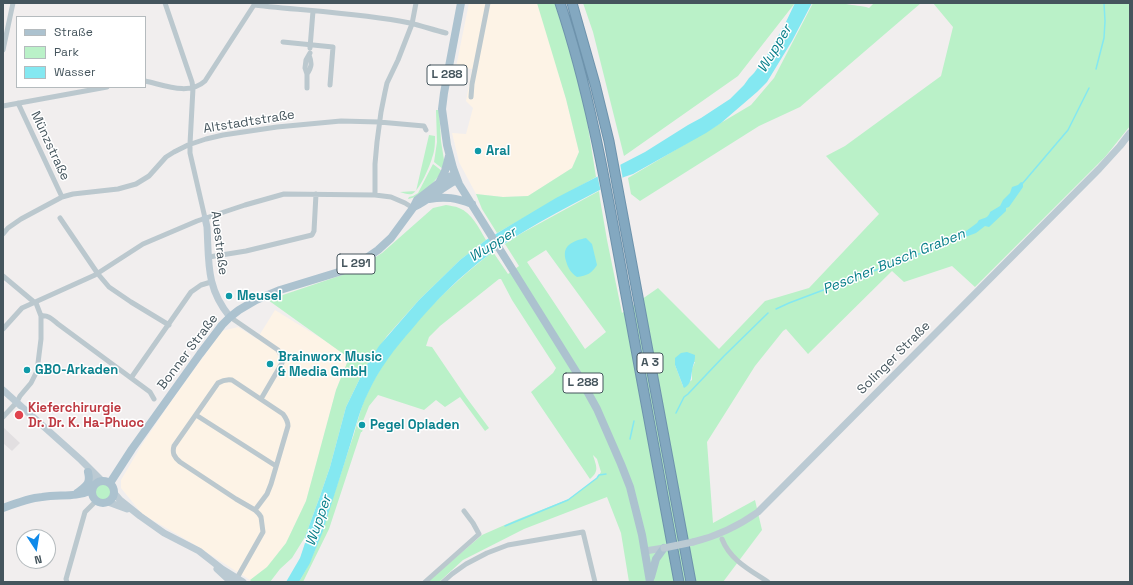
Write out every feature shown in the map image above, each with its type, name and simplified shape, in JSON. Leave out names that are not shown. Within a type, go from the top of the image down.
[{"type":"highway","name":"A 3","points":[[560,3],[575,50],[598,144],[680,582]]},
{"type":"highway","name":"A 3","points":[[572,3],[596,84],[609,141],[691,582]]},
{"type":"main road","name":"L 288","points":[[461,3],[443,102],[444,130],[456,177],[598,409],[630,487],[645,551],[650,582]]},
{"type":"main road","name":"Solinger Straße","points":[[645,551],[693,542],[720,534],[736,527],[758,512],[1099,169],[1130,133]]},
{"type":"main road","points":[[439,183],[450,155]]},
{"type":"main road","name":"Bonner Straße","points":[[98,489],[132,449],[200,354],[230,317],[256,300],[280,290],[342,271],[362,261],[378,250],[391,238],[413,208],[417,200],[439,183],[456,177]]},
{"type":"main road","name":"Bonner Straße","points":[[413,208],[456,177]]},
{"type":"main road","points":[[426,199],[450,197],[472,204]]},
{"type":"main road","name":"Auestraße","points":[[205,218],[211,282],[215,295],[230,317]]},
{"type":"main road","points":[[3,390],[81,460],[98,489],[104,503],[108,502],[140,516]]},
{"type":"main road","points":[[81,460],[98,489]]},
{"type":"main road","points":[[75,495],[88,484],[90,479],[88,472]]},
{"type":"main road","points":[[54,496],[69,498],[98,489],[114,488],[114,493],[120,500],[140,516],[164,534],[199,551],[212,562],[218,570],[237,581]]},
{"type":"main road","points":[[3,508],[33,498],[75,495],[98,489]]},
{"type":"main road","points":[[108,502],[114,493]]},
{"type":"main road","points":[[650,582],[656,558],[664,548]]},
{"type":"street","points":[[3,50],[13,3]]},
{"type":"street","name":"Auestraße","points":[[165,3],[192,82],[190,153],[205,218]]},
{"type":"street","points":[[375,195],[375,164],[379,122],[388,83],[412,24],[416,3]]},
{"type":"street","points":[[471,97],[472,84],[488,3]]},
{"type":"street","points":[[146,80],[182,89],[200,86],[205,81],[254,4],[363,16],[412,24],[446,33]]},
{"type":"street","points":[[306,88],[307,74],[311,68],[312,61],[310,50],[313,11]]},
{"type":"street","points":[[283,42],[310,50],[333,47],[330,85]]},
{"type":"street","points":[[3,106],[101,88]]},
{"type":"street","name":"Münzstraße","points":[[18,103],[62,197]]},
{"type":"street","name":"Altstadtstraße","points":[[3,234],[6,227],[62,197],[73,194],[118,189],[136,184],[149,176],[166,157],[174,152],[190,144],[223,135],[302,124],[341,121],[379,122],[424,126],[426,130]]},
{"type":"street","points":[[209,258],[246,251],[313,234],[316,194]]},
{"type":"street","points":[[3,329],[22,308],[98,274],[143,244],[205,218],[279,195],[375,195],[391,197],[413,208]]},
{"type":"street","points":[[60,218],[98,274],[109,287],[169,325]]},
{"type":"street","points":[[3,276],[36,303],[41,316],[37,371],[31,383],[17,402],[3,417]]},
{"type":"street","points":[[131,378],[191,292],[201,285],[211,282]]},
{"type":"street","points":[[41,316],[51,317],[58,324],[150,392],[154,399]]},
{"type":"street","points":[[230,317],[278,350],[281,355],[282,363],[261,399]]},
{"type":"street","points":[[237,581],[263,532],[259,514],[176,459],[173,454],[174,446],[218,383],[222,380],[232,380],[283,414],[288,422],[269,489],[255,510]]},
{"type":"street","points":[[196,415],[276,466]]},
{"type":"street","points":[[67,582],[66,579],[85,512],[98,489]]},
{"type":"street","points":[[425,582],[479,534],[464,511]]},
{"type":"street","points":[[443,582],[466,564],[487,553],[508,545],[583,532],[595,582]]},
{"type":"street","points":[[722,539],[728,552],[736,560],[768,582]]},
{"type":"shaded area","points":[[469,3],[537,3],[547,33],[566,99],[579,152],[572,168],[528,196],[503,197],[476,194],[459,162],[452,133],[466,134],[473,108],[466,101],[472,69],[456,67]]},
{"type":"shaded area","points":[[275,310],[349,357],[336,390],[306,501],[286,543],[267,567],[250,580],[192,543],[142,514],[121,488],[121,480],[141,446],[172,400],[222,331],[238,327],[257,339]]},
{"type":"shaded area","points":[[3,427],[20,443],[12,451],[3,443]]},
{"type":"green space","points":[[537,3],[555,3],[562,20],[582,89],[596,177],[497,233],[482,209],[476,194],[503,197],[528,196],[572,168],[579,152],[566,99]]},
{"type":"green space","points":[[583,3],[795,3],[738,76],[624,156],[593,32]]},
{"type":"green space","points":[[813,3],[846,3],[869,8],[874,3],[921,3],[800,107],[759,126],[640,201],[631,194],[628,178],[751,105],[774,78]]},
{"type":"green space","points":[[933,3],[1130,3],[1130,126],[1105,157],[975,287],[952,266],[904,282],[892,271],[808,354],[786,329],[783,331],[755,366],[707,442],[713,523],[755,500],[762,530],[723,582],[629,582],[621,533],[607,497],[524,529],[463,560],[439,582],[427,582],[482,535],[569,499],[597,478],[601,472],[597,459],[593,455],[596,471],[590,479],[531,392],[553,373],[556,368],[512,300],[501,279],[499,279],[440,326],[429,337],[426,346],[432,347],[489,428],[485,431],[460,397],[445,407],[436,400],[424,410],[378,395],[369,406],[363,421],[365,422],[362,432],[329,529],[303,582],[299,582],[318,544],[363,403],[378,374],[390,354],[405,335],[438,299],[473,267],[493,252],[508,274],[519,266],[505,244],[522,233],[599,191],[607,240],[622,313],[658,288],[719,349],[765,301],[809,288],[879,214],[826,156],[845,146],[941,76],[953,27]],"holes":[[[546,250],[606,332],[585,349],[527,262]],[[695,362],[692,369],[692,380],[683,386],[675,365]]]},
{"type":"green space","points":[[436,110],[439,110],[444,160],[443,169],[434,162],[437,142]]},
{"type":"green space","points":[[429,135],[435,136],[431,162],[424,178],[416,190]]},
{"type":"green space","points":[[433,164],[442,171],[432,184],[423,192],[413,198],[408,199],[409,197],[418,193]]},
{"type":"green space","points":[[416,191],[412,194],[400,192]]},
{"type":"green space","points":[[446,205],[457,207],[468,213],[475,221],[486,240],[460,260],[419,300],[387,336],[365,368],[346,407],[330,467],[305,537],[292,558],[280,569],[270,582],[252,582],[250,580],[267,567],[286,543],[306,501],[336,390],[349,358],[268,300],[342,275],[360,267],[382,253],[433,208]]},
{"type":"green space","points":[[103,484],[110,489],[111,492],[106,499],[103,500],[96,495],[95,492],[100,485]]},
{"type":"water","name":"Wupper","points":[[795,3],[812,3],[792,41],[767,82],[721,123],[633,174],[624,177],[556,213],[506,243],[479,262],[439,299],[421,319],[394,351],[372,384],[360,411],[323,531],[310,563],[299,582],[286,582],[300,558],[306,540],[305,537],[330,467],[346,407],[365,368],[379,346],[419,300],[460,260],[486,240],[556,198],[645,152],[730,99],[744,85],[767,55],[784,26]]},
{"type":"water","points":[[1021,182],[1023,183],[1023,187],[1009,207],[1006,208],[1006,211],[989,227],[985,226],[976,233],[960,239],[958,237],[979,220],[989,215],[990,212],[1000,206],[1003,200],[1010,193],[1012,187]]},
{"type":"water","points":[[586,238],[592,244],[597,265],[589,274],[577,277],[571,272],[568,266],[565,251],[573,242]]},
{"type":"water","points":[[687,352],[695,355],[695,358],[690,381],[684,388],[675,365],[675,358],[681,353]]},
{"type":"pier","points":[[620,163],[623,180],[601,192],[597,174]]},
{"type":"waterway","name":"Pescher Busch Graben","points":[[1096,69],[1104,38],[1104,3]]},
{"type":"waterway","name":"Pescher Busch Graben","points":[[1022,184],[1068,130],[1089,88]]},
{"type":"waterway","name":"Pescher Busch Graben","points":[[776,309],[945,244],[960,236]]},
{"type":"waterway","name":"Pescher Busch Graben","points":[[676,413],[684,397],[768,313]]},
{"type":"waterway","name":"Pescher Busch Graben","points":[[630,439],[634,421]]},
{"type":"waterway","name":"Pescher Busch Graben","points":[[505,526],[568,500],[599,475],[606,474]]},
{"type":"place","name":"Aral","points":[[478,151]]},
{"type":"place","name":"Meusel","points":[[229,296]]},
{"type":"place","name":"Brainworx Music & Media GmbH","points":[[270,364]]},
{"type":"place","name":"GBO-Arkaden","points":[[27,370]]},
{"type":"place","name":"Kieferchirurgie Dr. Dr. K. Ha-Phuoc","points":[[19,415]]},
{"type":"place","name":"Pegel Opladen","points":[[362,425]]}]
